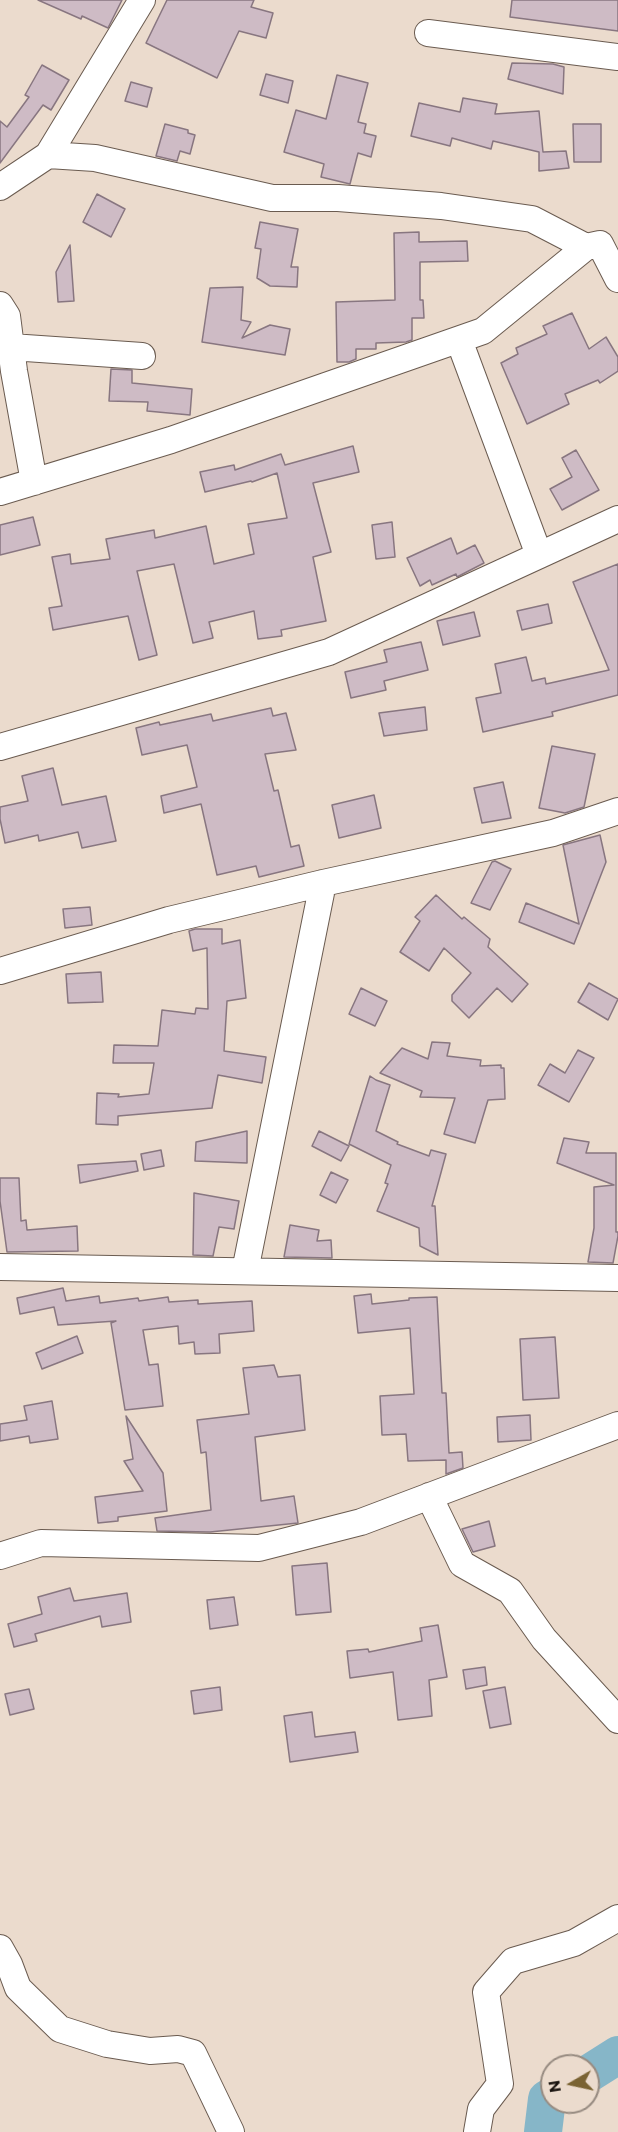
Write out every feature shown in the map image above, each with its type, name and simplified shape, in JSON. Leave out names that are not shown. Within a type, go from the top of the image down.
[{"type":"street","points":[[0,187],[48,155],[142,0]]},
{"type":"street","points":[[428,33],[618,57]]},
{"type":"street","points":[[48,155],[95,158],[272,198],[338,198],[441,206],[532,219],[601,244],[618,279]]},
{"type":"street","points":[[0,492],[171,440],[483,332],[601,244]]},
{"type":"street","points":[[0,305],[7,316],[34,482]]},
{"type":"street","points":[[459,340],[539,555]]},
{"type":"street","points":[[11,347],[142,356]]},
{"type":"street","points":[[0,747],[329,652],[618,519]]},
{"type":"street","points":[[0,971],[169,920],[323,882],[553,833],[618,811]]},
{"type":"street","points":[[245,1271],[323,882]]},
{"type":"street","points":[[0,1267],[618,1278]]},
{"type":"street","points":[[0,1556],[40,1543],[259,1548],[361,1522],[618,1425]]},
{"type":"street","points":[[429,1496],[462,1564],[510,1592],[544,1639],[618,1720]]},
{"type":"street","points":[[477,2132],[481,2109],[500,2084],[486,1992],[513,1961],[574,1943],[618,1918]]},
{"type":"street","points":[[0,1948],[18,1988],[60,2029],[107,2044],[150,2051],[178,2049],[193,2054],[231,2132]]},
{"type":"building","points":[[38,0],[122,0],[108,28]]},
{"type":"building","points":[[167,0],[254,0],[251,7],[273,13],[266,38],[239,31],[217,78],[146,43]]},
{"type":"building","points":[[512,0],[618,0],[618,31],[510,17]]},
{"type":"building","points":[[512,63],[553,64],[564,67],[563,94],[508,79]]},
{"type":"building","points":[[42,65],[69,80],[51,110],[43,105],[0,163],[0,121],[7,127],[29,97],[25,95]]},
{"type":"building","points":[[266,74],[293,81],[288,103],[260,95]]},
{"type":"building","points":[[337,75],[368,83],[358,122],[366,124],[364,133],[376,136],[371,157],[358,153],[350,184],[321,177],[324,164],[284,152],[296,110],[326,119]]},
{"type":"building","points":[[131,82],[152,88],[147,107],[125,101]]},
{"type":"building","points":[[463,98],[497,104],[495,114],[539,111],[543,152],[566,151],[569,168],[539,171],[539,152],[493,141],[491,149],[452,138],[450,146],[411,136],[419,103],[460,112]]},
{"type":"building","points":[[165,124],[188,130],[188,133],[195,135],[190,154],[180,151],[177,161],[156,156]]},
{"type":"building","points":[[573,124],[601,124],[601,162],[574,162]]},
{"type":"building","points":[[97,194],[125,209],[111,237],[83,222]]},
{"type":"building","points":[[260,222],[298,229],[291,267],[298,267],[297,287],[270,286],[257,278],[261,249],[255,248]]},
{"type":"building","points":[[419,232],[419,242],[467,241],[468,261],[420,262],[420,300],[423,300],[424,318],[412,318],[412,340],[376,343],[376,349],[356,349],[356,359],[349,362],[337,362],[336,302],[395,300],[394,233]]},
{"type":"building","points":[[70,245],[74,301],[58,302],[56,272]]},
{"type":"building","points":[[243,287],[241,320],[251,322],[242,338],[270,325],[290,329],[285,355],[202,342],[210,288]]},
{"type":"building","points":[[572,313],[589,349],[606,337],[618,357],[618,371],[600,383],[598,380],[565,394],[569,404],[527,424],[501,363],[518,354],[516,348],[547,334],[543,326]]},
{"type":"building","points":[[111,369],[132,370],[132,383],[192,389],[190,415],[147,411],[148,402],[109,401]]},
{"type":"building","points":[[353,446],[359,472],[313,483],[331,552],[313,557],[326,621],[281,630],[282,636],[258,639],[254,611],[209,622],[213,638],[193,643],[174,564],[137,571],[157,655],[139,660],[128,616],[53,630],[49,608],[62,606],[52,557],[70,554],[71,564],[110,559],[106,539],[154,530],[155,538],[206,526],[214,564],[254,554],[248,524],[287,518],[277,473],[252,482],[205,492],[200,472],[234,465],[235,470],[281,454],[285,465]]},
{"type":"building","points":[[576,450],[599,490],[562,510],[550,489],[572,477],[562,458]]},
{"type":"building","points":[[33,517],[40,545],[0,555],[0,525]]},
{"type":"building","points":[[392,522],[395,557],[376,559],[372,525]]},
{"type":"building","points":[[451,538],[457,554],[475,545],[484,563],[457,577],[456,574],[432,585],[430,580],[420,586],[407,558]]},
{"type":"building","points":[[618,564],[618,695],[552,712],[553,716],[483,732],[476,698],[501,693],[495,664],[526,657],[532,681],[545,678],[546,684],[609,670],[573,582]]},
{"type":"building","points":[[548,604],[552,623],[522,630],[517,611]]},
{"type":"building","points":[[474,612],[480,636],[443,645],[437,621]]},
{"type":"building","points":[[421,642],[428,670],[384,681],[386,690],[351,698],[345,672],[387,662],[384,650]]},
{"type":"building","points":[[425,707],[427,730],[384,736],[379,713]]},
{"type":"building","points":[[271,708],[273,716],[286,713],[296,750],[265,754],[274,791],[278,790],[291,847],[299,845],[304,866],[259,877],[256,866],[217,875],[201,804],[164,813],[161,796],[197,787],[187,745],[142,755],[136,728],[211,714],[213,721]]},
{"type":"building","points":[[552,746],[595,754],[584,807],[565,813],[539,808]]},
{"type":"building","points":[[53,768],[62,805],[106,796],[116,841],[82,848],[78,832],[39,841],[38,835],[5,843],[0,807],[28,801],[22,776]]},
{"type":"building","points":[[503,782],[511,818],[482,823],[474,788]]},
{"type":"building","points":[[374,795],[381,828],[339,838],[332,805]]},
{"type":"building","points":[[600,835],[606,862],[574,944],[519,922],[526,903],[579,924],[563,845]]},
{"type":"building","points":[[495,861],[511,869],[490,910],[471,903],[492,862]]},
{"type":"building","points":[[436,895],[462,919],[464,917],[490,939],[488,947],[528,984],[512,1002],[497,988],[469,1018],[452,1001],[452,995],[471,973],[444,948],[429,971],[400,952],[420,921],[415,917]]},
{"type":"building","points":[[90,907],[92,925],[65,928],[63,909]]},
{"type":"building","points":[[222,929],[222,944],[240,940],[246,998],[227,1001],[224,1051],[266,1057],[262,1083],[218,1075],[212,1108],[118,1116],[118,1125],[96,1124],[97,1093],[119,1094],[118,1097],[149,1094],[154,1063],[113,1063],[114,1045],[158,1046],[162,1010],[195,1014],[196,1008],[208,1009],[207,948],[193,951],[189,931]]},
{"type":"building","points":[[101,972],[103,1002],[68,1003],[66,974]]},
{"type":"building","points":[[589,983],[618,999],[608,1020],[578,1002]]},
{"type":"building","points":[[361,988],[387,1001],[375,1026],[349,1014]]},
{"type":"building","points":[[432,1042],[450,1043],[447,1056],[481,1060],[480,1066],[501,1065],[501,1068],[504,1068],[505,1099],[488,1100],[475,1143],[444,1134],[455,1098],[420,1097],[422,1091],[380,1073],[402,1048],[428,1059]]},
{"type":"building","points":[[578,1050],[594,1058],[569,1102],[538,1085],[550,1064],[565,1073]]},
{"type":"building","points":[[370,1076],[390,1085],[376,1131],[398,1142],[397,1144],[429,1156],[431,1150],[446,1154],[432,1206],[435,1206],[438,1255],[420,1246],[419,1228],[377,1211],[388,1184],[385,1183],[391,1165],[349,1144]]},
{"type":"building","points":[[247,1131],[247,1163],[195,1161],[196,1142]]},
{"type":"building","points":[[319,1131],[349,1146],[341,1161],[312,1146]]},
{"type":"building","points":[[564,1138],[589,1142],[586,1153],[616,1153],[616,1232],[618,1236],[613,1263],[588,1262],[594,1228],[594,1187],[614,1185],[557,1163]]},
{"type":"building","points":[[161,1150],[164,1166],[144,1170],[141,1154]]},
{"type":"building","points":[[136,1161],[138,1171],[80,1183],[78,1165]]},
{"type":"building","points":[[331,1172],[348,1180],[336,1203],[320,1195]]},
{"type":"building","points":[[0,1178],[19,1178],[21,1221],[26,1220],[27,1230],[77,1226],[78,1251],[7,1252],[0,1201]]},
{"type":"building","points":[[194,1193],[239,1201],[234,1229],[219,1227],[213,1256],[193,1255]]},
{"type":"building","points":[[290,1225],[319,1230],[317,1241],[331,1240],[332,1258],[284,1257]]},
{"type":"building","points":[[63,1288],[66,1301],[99,1296],[100,1303],[168,1297],[169,1302],[198,1300],[198,1304],[252,1301],[254,1331],[219,1334],[220,1353],[195,1354],[194,1342],[179,1344],[178,1326],[143,1330],[149,1365],[158,1364],[163,1406],[125,1410],[111,1323],[116,1321],[58,1325],[54,1307],[20,1314],[17,1298]]},
{"type":"building","points":[[371,1294],[372,1304],[409,1300],[409,1298],[437,1297],[442,1393],[446,1393],[449,1453],[462,1452],[463,1468],[446,1474],[446,1460],[408,1461],[406,1434],[382,1435],[380,1396],[414,1394],[410,1328],[358,1333],[354,1296]]},
{"type":"building","points":[[77,1336],[83,1353],[42,1369],[36,1353]]},
{"type":"building","points":[[555,1337],[559,1398],[523,1400],[520,1339]]},
{"type":"building","points":[[274,1365],[278,1377],[300,1375],[305,1430],[255,1437],[261,1501],[294,1496],[298,1523],[210,1532],[157,1531],[155,1518],[211,1510],[206,1452],[201,1453],[197,1420],[249,1414],[243,1368]]},
{"type":"building","points":[[52,1401],[58,1439],[30,1443],[29,1436],[0,1441],[0,1424],[27,1420],[24,1406]]},
{"type":"building","points":[[530,1415],[531,1440],[498,1442],[497,1417]]},
{"type":"building","points":[[126,1416],[163,1473],[167,1511],[118,1517],[118,1521],[98,1523],[95,1497],[143,1491],[124,1461],[133,1459]]},
{"type":"building","points":[[489,1521],[495,1546],[473,1552],[462,1529]]},
{"type":"building","points":[[327,1563],[331,1612],[296,1615],[292,1566]]},
{"type":"building","points":[[70,1588],[74,1601],[127,1593],[131,1622],[102,1627],[100,1616],[35,1634],[37,1641],[14,1647],[8,1624],[42,1614],[38,1597]]},
{"type":"building","points":[[234,1597],[238,1625],[210,1629],[207,1600]]},
{"type":"building","points":[[438,1625],[447,1677],[429,1680],[432,1716],[398,1720],[393,1672],[350,1678],[347,1651],[368,1649],[369,1652],[422,1641],[420,1628]]},
{"type":"building","points":[[485,1667],[487,1685],[466,1689],[463,1670]]},
{"type":"building","points":[[220,1687],[222,1710],[194,1714],[191,1691]]},
{"type":"building","points":[[505,1687],[511,1724],[490,1728],[483,1691]]},
{"type":"building","points":[[29,1689],[34,1709],[10,1715],[5,1694]]},
{"type":"building","points":[[312,1712],[315,1737],[355,1732],[358,1752],[290,1762],[284,1716]]},
{"type":"waterway","points":[[600,2066],[618,2055]]},
{"type":"waterway","points":[[543,2132],[545,2114]]}]
